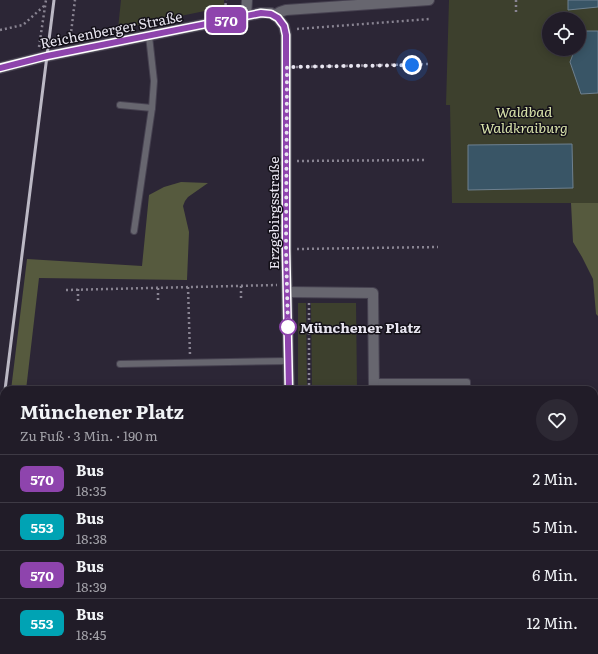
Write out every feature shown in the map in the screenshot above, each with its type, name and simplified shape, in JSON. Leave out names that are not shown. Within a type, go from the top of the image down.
[{"type":"street","points":[[246,16],[248,0]]},
{"type":"street","name":"Reichenberger Straße","points":[[0,68],[37,58],[246,16],[267,13],[275,15],[286,10],[361,2],[429,0]]},
{"type":"street","points":[[275,15],[281,21],[286,32]]},
{"type":"street","name":"Erzgebirgsstraße","points":[[286,32],[286,249],[289,386]]},
{"type":"street","points":[[287,288],[309,292],[373,293],[374,386]]},
{"type":"lane","points":[[134,231],[152,108],[154,82],[149,36]]},
{"type":"lane","points":[[120,105],[152,108]]},
{"type":"lane","points":[[120,364],[289,361]]},
{"type":"lane","points":[[374,386],[467,382],[467,386]]},
{"type":"path","points":[[37,58],[46,0]]},
{"type":"path","points":[[68,52],[75,0]]},
{"type":"path","points":[[516,0],[516,13]]},
{"type":"path","points":[[0,30],[23,24],[46,5]]},
{"type":"path","points":[[286,32],[430,19]]},
{"type":"path","points":[[287,67],[430,64]]},
{"type":"path","points":[[287,161],[427,160]]},
{"type":"path","points":[[286,249],[438,247]]},
{"type":"path","points":[[241,286],[241,300]]},
{"type":"path","points":[[66,290],[241,286],[287,288]]},
{"type":"path","points":[[188,287],[190,362]]},
{"type":"path","points":[[158,288],[158,302]]},
{"type":"path","points":[[78,289],[78,302]]},
{"type":"path","points":[[309,292],[309,386]]},
{"type":"green space","points":[[121,0],[224,0],[224,7],[118,29]]},
{"type":"green space","name":"Waldbad Waldkraiburg","points":[[449,0],[598,0],[598,203],[452,203],[450,105],[446,105]]},
{"type":"green space","points":[[181,182],[208,183],[188,197],[183,206],[189,232],[187,280],[39,278],[26,386],[11,386],[27,259],[142,266],[149,195],[164,187]]},
{"type":"green space","points":[[571,203],[598,203],[598,316],[596,314],[593,279],[573,242]]},
{"type":"green space","points":[[298,303],[306,303],[307,386],[298,386]]},
{"type":"green space","points":[[311,303],[356,303],[357,386],[312,386]]},
{"type":"water","points":[[568,0],[598,0],[598,7],[568,10]]},
{"type":"water","points":[[586,31],[598,31],[598,93],[581,94],[570,62],[572,56],[586,56]]},
{"type":"water","points":[[572,144],[573,188],[468,190],[468,145]]},
{"type":"railway","points":[[6,386],[54,0]]},
{"type":"bus line","name":"570","points":[[0,68],[47,56],[261,13],[271,14],[281,21],[286,35],[287,67],[286,249],[289,386]]},
{"type":"place","name":"Münchener Platz","points":[[288,327]]},
{"type":"route","points":[[288,327],[286,249],[287,67],[412,65]]}]
